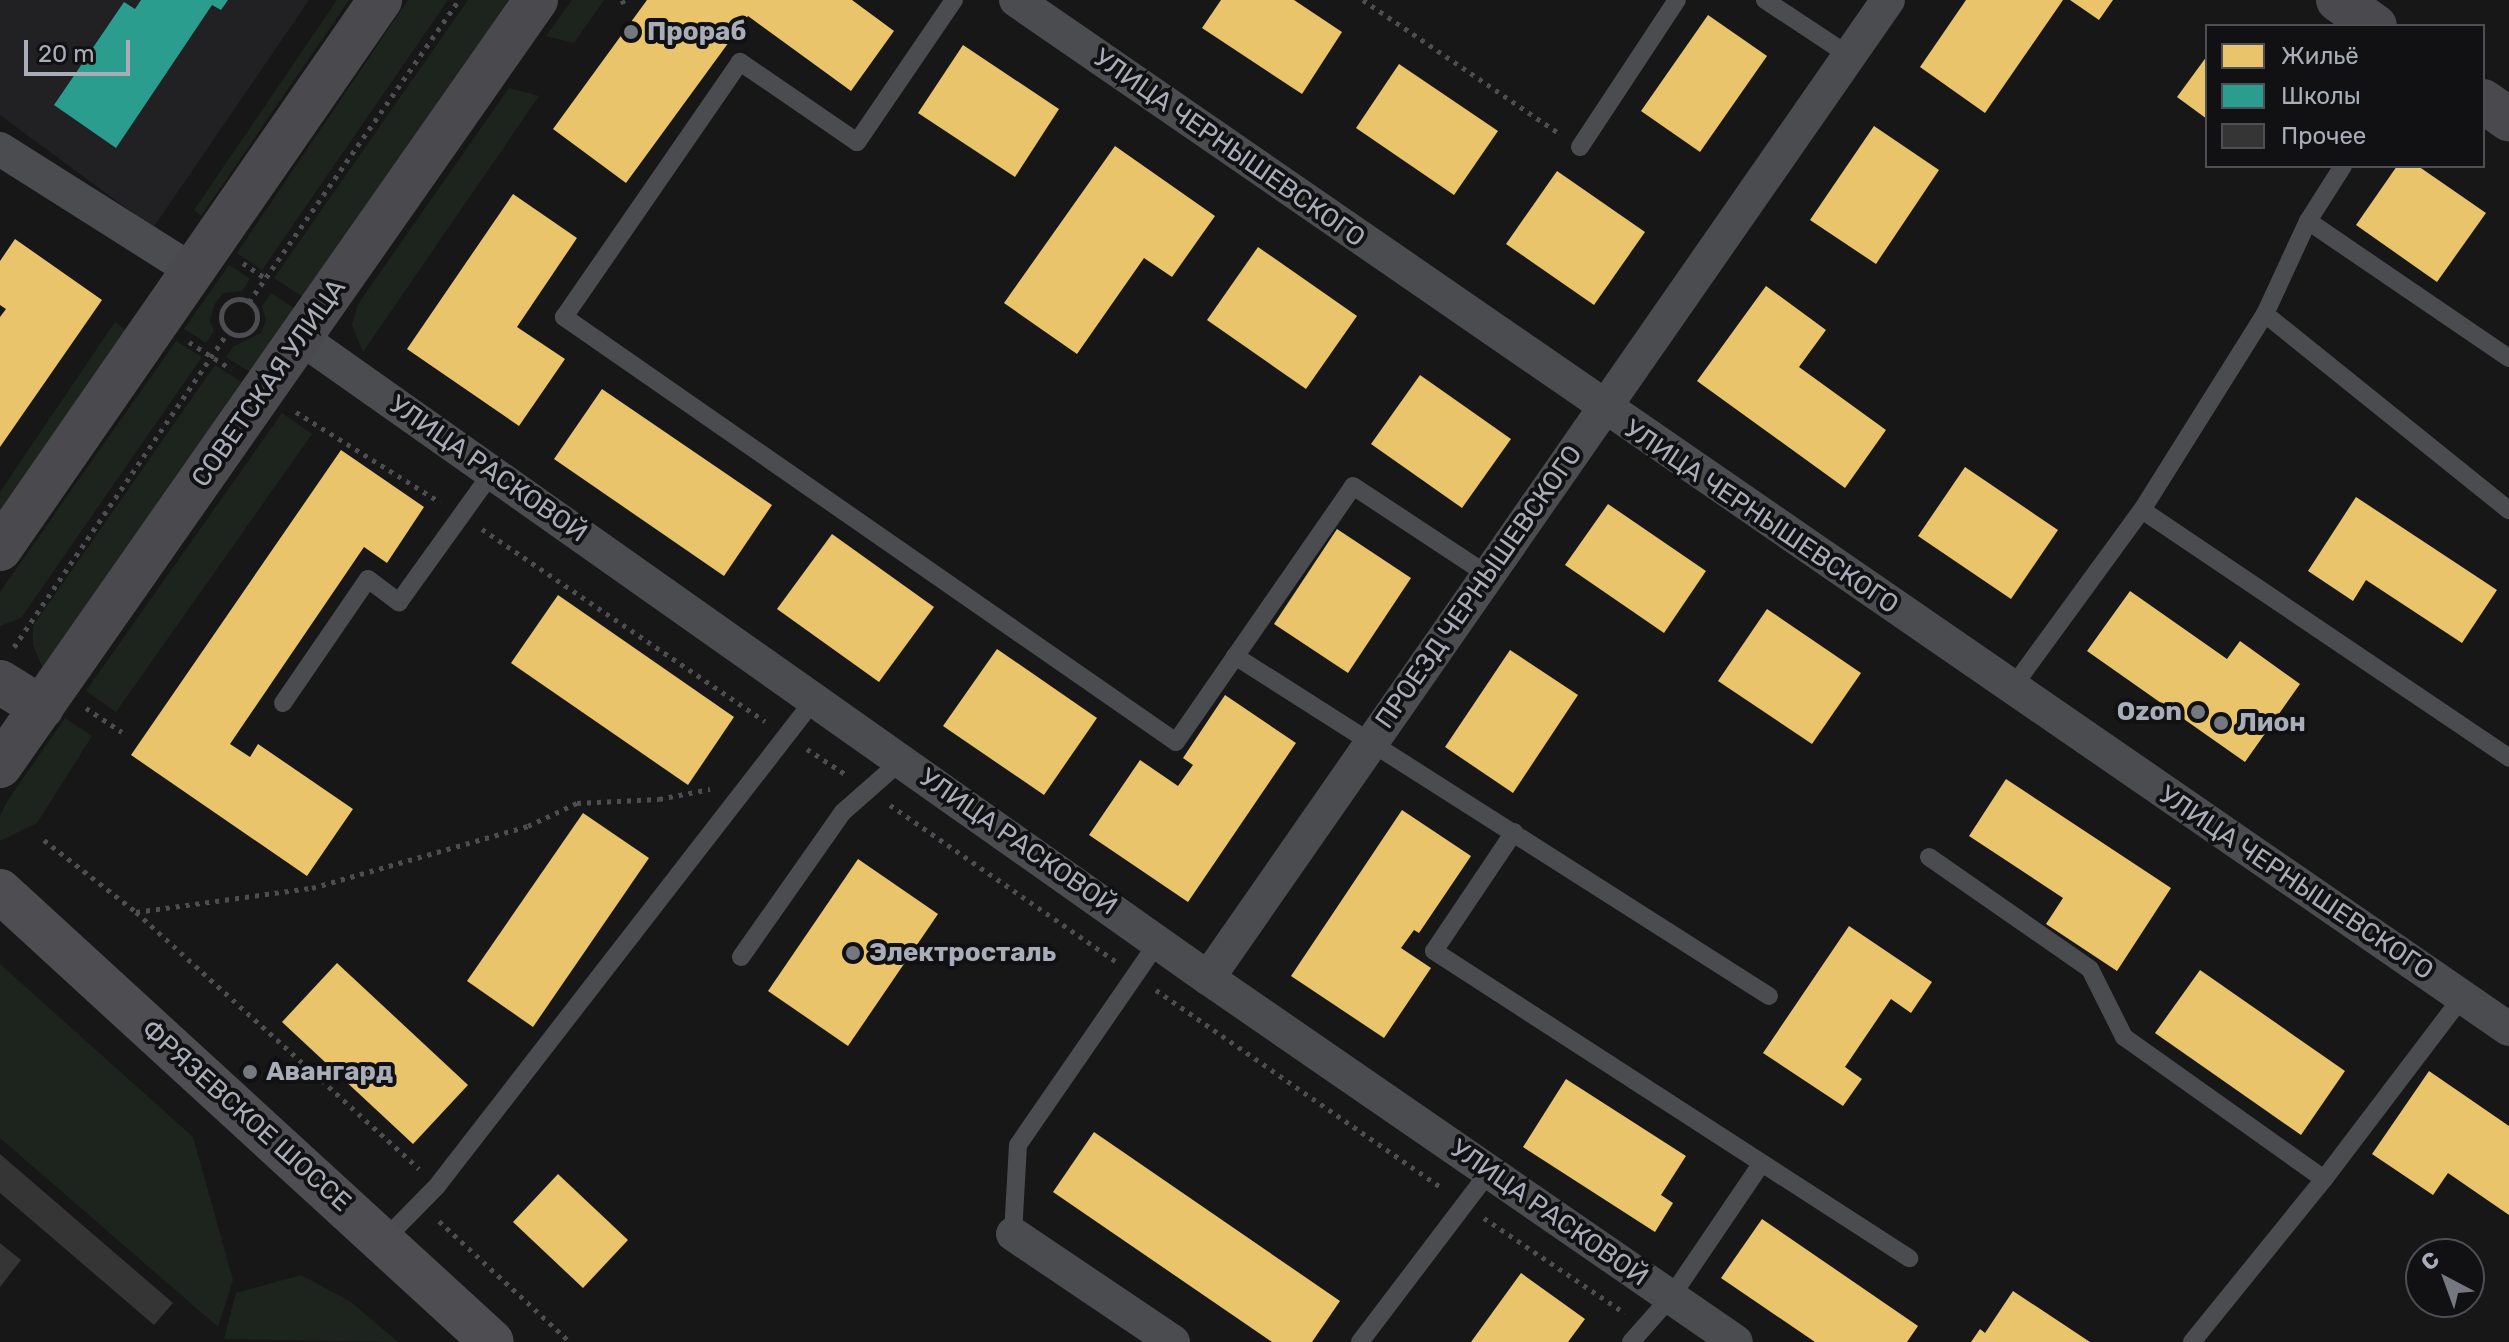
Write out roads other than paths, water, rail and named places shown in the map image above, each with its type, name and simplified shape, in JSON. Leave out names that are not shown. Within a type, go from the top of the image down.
[{"type":"highway","name":"ФРЯЗЕВСКОЕ ШОССЕ","points":[[0,891],[492,1342]]},
{"type":"main road","points":[[0,549],[380,0]]},
{"type":"main road","name":"СОВЕТСКАЯ УЛИЦА","points":[[0,766],[536,0]]},
{"type":"main road","points":[[2338,0],[2372,24]]},
{"type":"main road","points":[[2485,102],[2509,119]]},
{"type":"main road","points":[[4,668],[42,708]]},
{"type":"street","name":"УЛИЦА ЧЕРНЫШЕВСКОГО","points":[[1016,0],[1604,409],[2509,1029]]},
{"type":"street","name":"ПРОЕЗД ЧЕРНЫШЕВСКОГО","points":[[1208,978],[1888,0]]},
{"type":"street","points":[[0,149],[193,271]]},
{"type":"street","name":"УЛИЦА РАСКОВОЙ","points":[[301,338],[1208,978],[1736,1342]]},
{"type":"street","points":[[1013,1234],[1173,1342]]},
{"type":"lane","points":[[954,0],[857,142],[740,62],[564,317],[1176,742],[1353,486],[1488,575]]},
{"type":"lane","points":[[1580,147],[1677,0]]},
{"type":"lane","points":[[1765,0],[1850,56]]},
{"type":"lane","points":[[2012,688],[2142,510],[2265,314],[2308,221],[2342,168]]},
{"type":"lane","points":[[2308,221],[2509,358]]},
{"type":"lane","points":[[2265,314],[2509,510]]},
{"type":"lane","points":[[283,703],[368,579],[399,602],[493,471]]},
{"type":"lane","points":[[2142,510],[2509,758]]},
{"type":"lane","points":[[1235,656],[1769,996]]},
{"type":"lane","points":[[383,1241],[437,1186],[814,700]]},
{"type":"lane","points":[[741,957],[843,812],[902,760]]},
{"type":"lane","points":[[1514,832],[1434,951],[1909,1258]]},
{"type":"lane","points":[[1929,857],[1991,895],[2090,969],[2124,1037],[2324,1179]]},
{"type":"lane","points":[[1013,1234],[1018,1145],[1158,942]]},
{"type":"lane","points":[[2192,1342],[2324,1179],[2462,997]]},
{"type":"lane","points":[[1631,1342],[1671,1297],[1761,1164]]},
{"type":"lane","points":[[1360,1342],[1489,1172]]},
{"type":"place","name":"Прораб","points":[[631,32]]},
{"type":"place","name":"Ozon","points":[[2198,712]]},
{"type":"place","name":"Лион","points":[[2221,723]]},
{"type":"place","name":"Электросталь","points":[[853,953]]},
{"type":"place","name":"Авангард","points":[[250,1072]]}]
